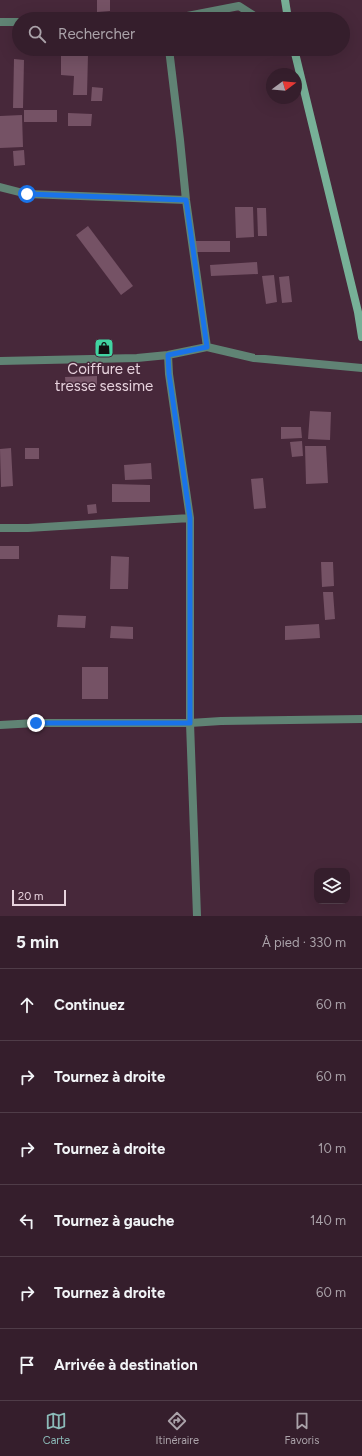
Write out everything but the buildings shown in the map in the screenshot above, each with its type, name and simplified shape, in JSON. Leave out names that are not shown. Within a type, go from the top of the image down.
[{"type":"street","points":[[285,0],[287,12]]},
{"type":"street","points":[[208,12],[239,6],[248,12]]},
{"type":"street","points":[[0,22],[12,22]]},
{"type":"street","points":[[170,56],[186,200],[207,347]]},
{"type":"street","points":[[296,56],[360,312],[362,337]]},
{"type":"street","points":[[0,187],[27,194],[186,200]]},
{"type":"street","points":[[0,361],[137,358],[168,355],[207,347],[254,358],[362,368]]},
{"type":"street","points":[[168,355],[169,374],[190,518],[190,723],[197,916]]},
{"type":"street","points":[[0,528],[28,528],[190,518]]},
{"type":"street","points":[[0,725],[36,723],[190,723],[362,718]]},
{"type":"place","name":"Coiffure et tresse sessime","points":[[104,348]]},
{"type":"route","points":[[27,194],[186,200],[207,347],[168,355],[169,374],[190,518],[190,723],[36,723]]}]
